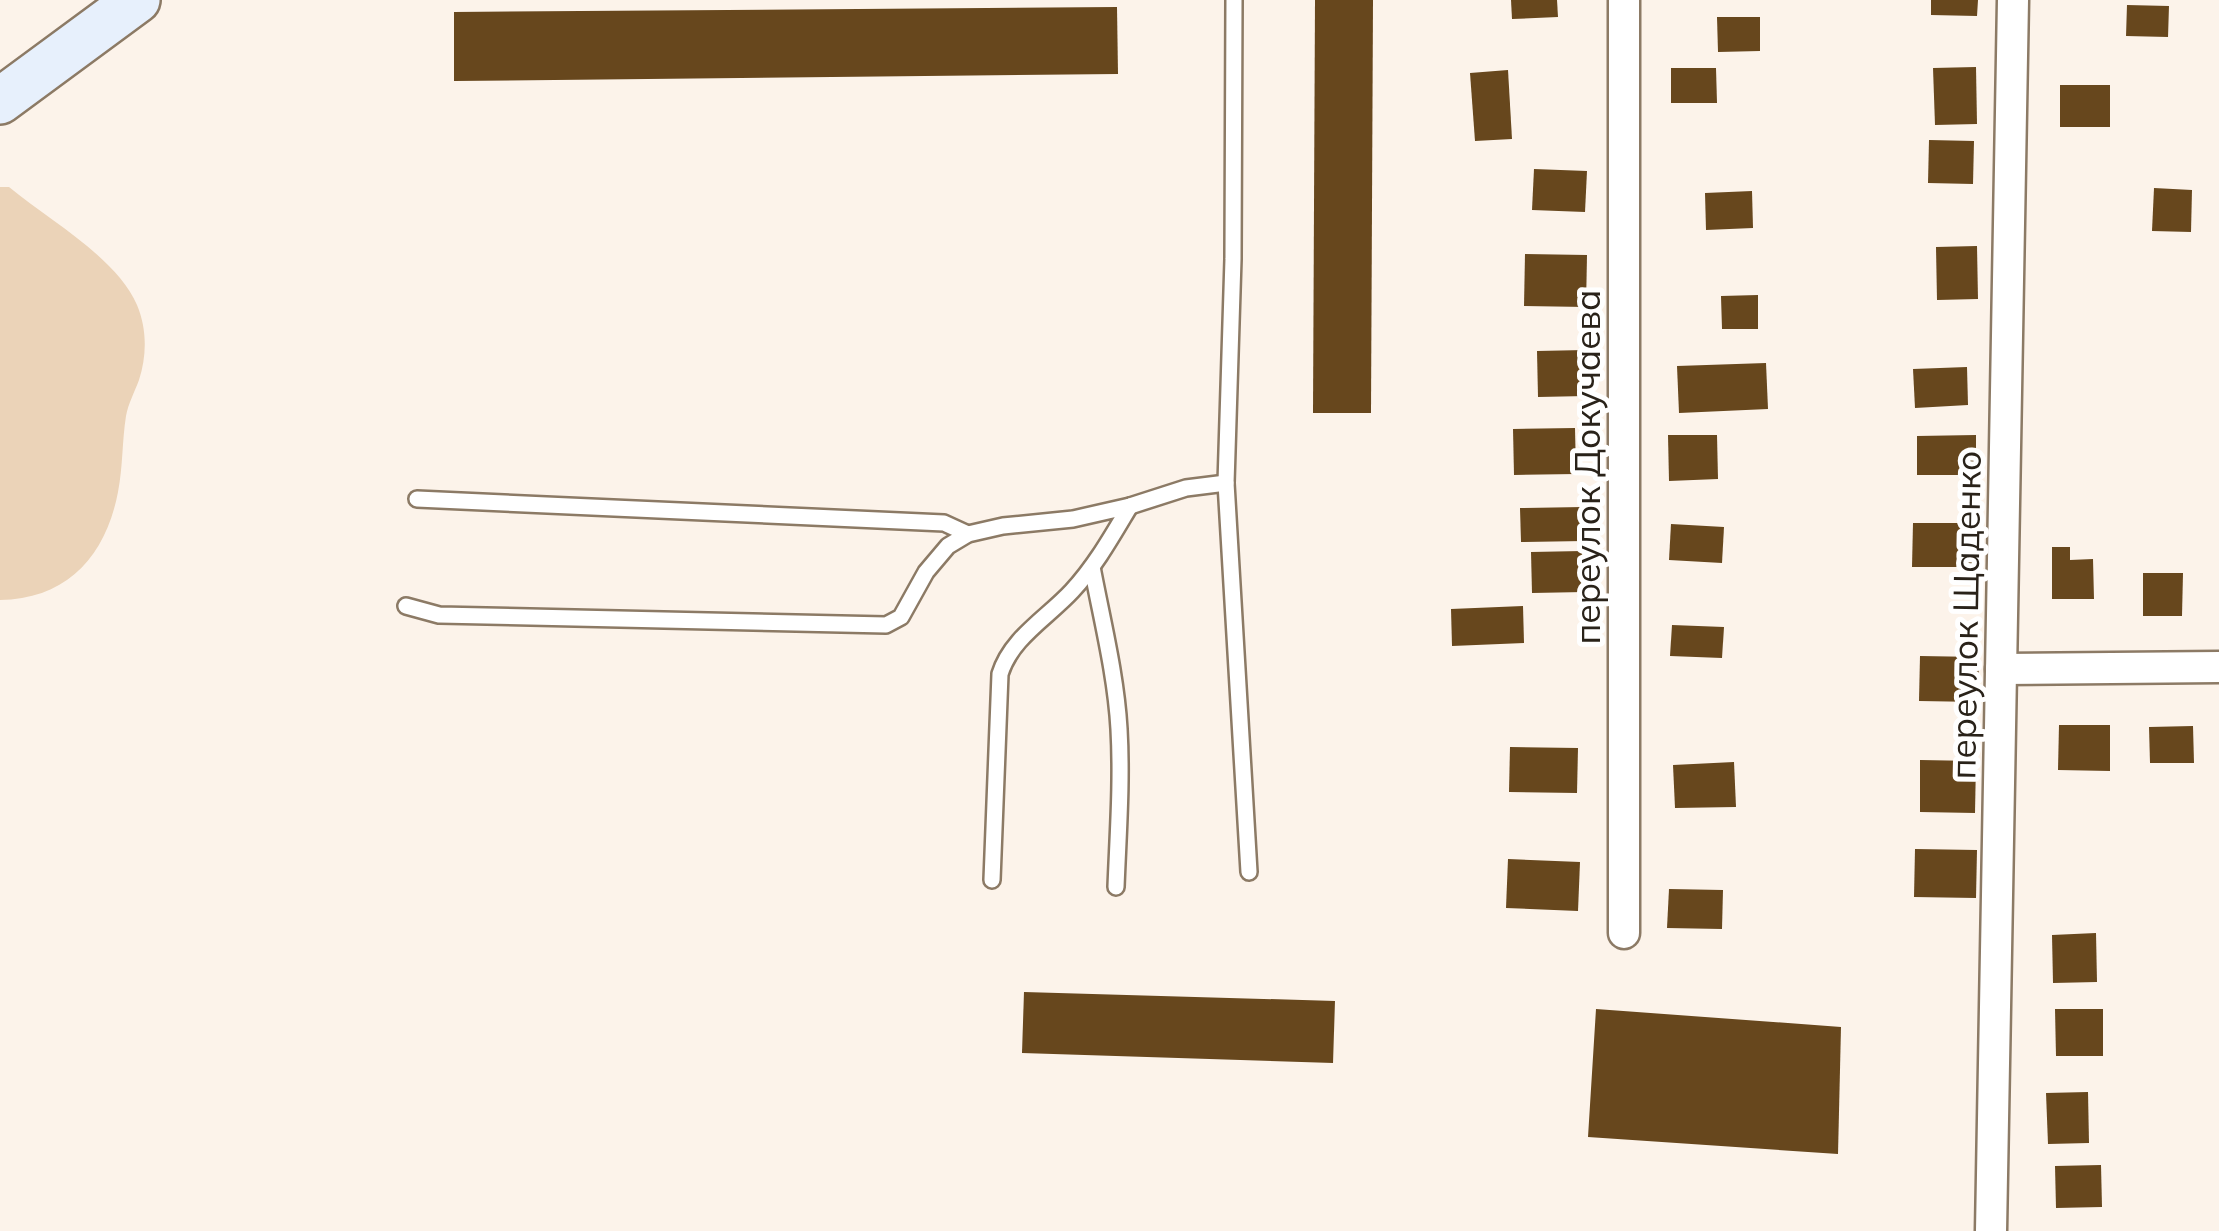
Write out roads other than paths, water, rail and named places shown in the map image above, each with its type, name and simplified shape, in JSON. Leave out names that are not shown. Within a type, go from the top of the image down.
[{"type":"main road","points":[[0,102],[137,0]]},
{"type":"street","name":"переулок Докучаева","points":[[1624,0],[1624,933]]},
{"type":"street","name":"переулок Щаденко","points":[[1991,1231],[2013,0]]},
{"type":"street","points":[[2001,669],[2219,668]]},
{"type":"lane","points":[[1234,0],[1234,259],[1226,484],[1249,872]]},
{"type":"lane","points":[[406,606],[439,614],[886,625],[901,617],[926,572],[948,546],[968,534],[1073,519],[1186,488],[1226,484]]},
{"type":"lane","points":[[417,499],[944,523],[968,534]]},
{"type":"lane","points":[[992,880],[1000,674],[1005,658],[1100,558],[1130,506]]},
{"type":"lane","points":[[1092,566],[1119,727],[1116,886]]}]
